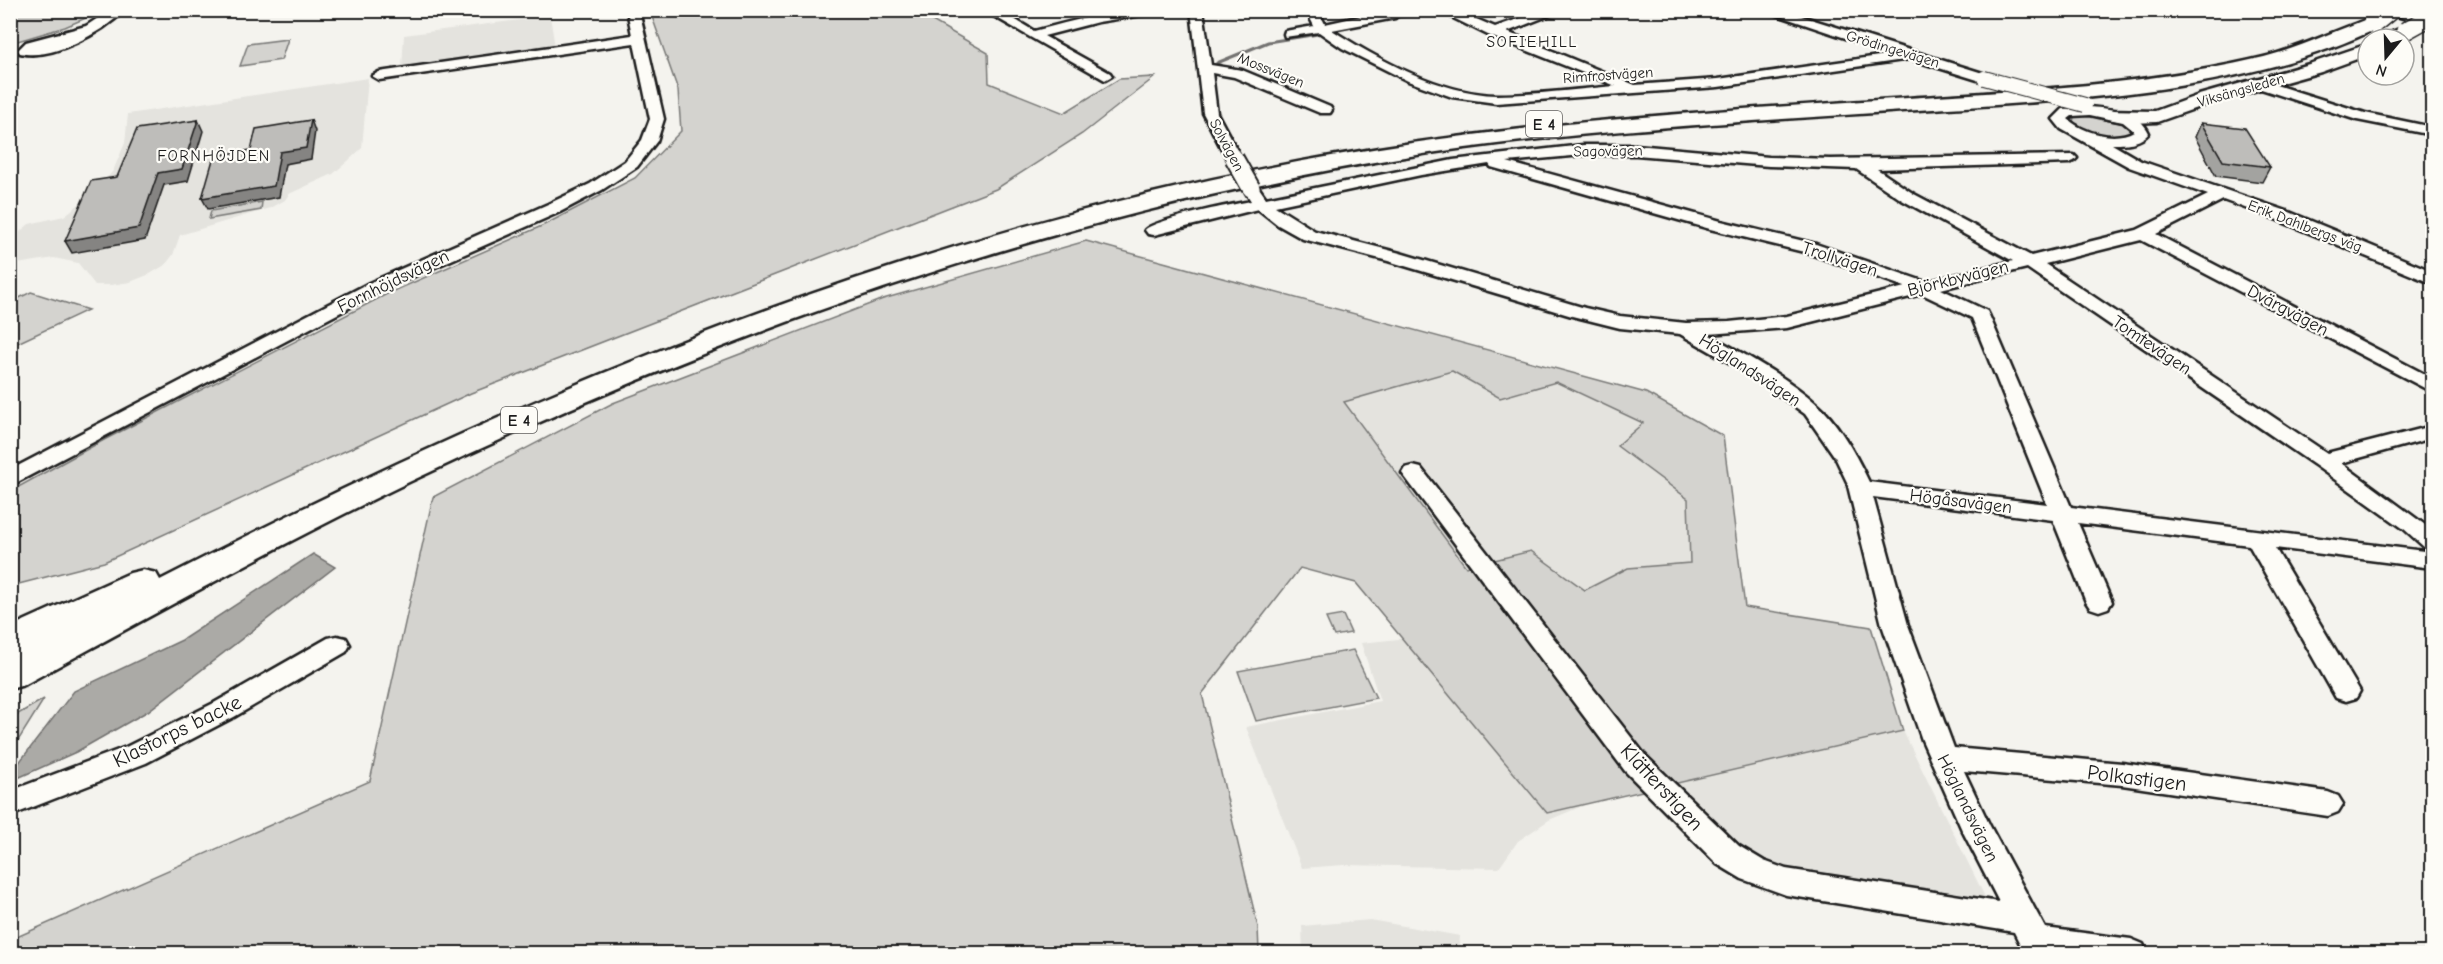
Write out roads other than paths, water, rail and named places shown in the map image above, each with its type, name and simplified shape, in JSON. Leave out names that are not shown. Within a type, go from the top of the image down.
[{"type":"highway","name":"E 4","points":[[10,657],[216,549],[392,463],[545,395],[695,333],[848,278],[976,237],[1102,202],[1200,179],[1345,151],[1491,130],[1625,116],[2016,90],[2197,69],[2278,51],[2322,37],[2374,15]]},
{"type":"highway","name":"E 4","points":[[10,675],[233,557],[396,476],[555,404],[701,344],[850,288],[1054,225],[1200,189],[1325,163],[1501,136],[1636,123],[2033,96],[2131,86],[2210,74],[2294,56],[2339,41],[2374,15]]},
{"type":"highway","points":[[10,643],[216,549]]},
{"type":"main road","points":[[2416,28],[2433,17]]},
{"type":"main road","name":"Viksängsleden","points":[[2108,113],[2132,117],[2157,116],[2356,53]]},
{"type":"main road","name":"Viksängsleden","points":[[2135,136],[2181,117],[2278,91],[2356,64]]},
{"type":"street","points":[[88,28],[118,10]]},
{"type":"street","name":"Fornhöjdsvägen","points":[[10,479],[375,287],[554,208],[596,187],[631,164],[649,141],[657,119],[633,10]]},
{"type":"street","points":[[989,10],[1104,76]]},
{"type":"street","points":[[1086,10],[1098,18]]},
{"type":"street","points":[[1032,35],[1098,18],[1148,10]]},
{"type":"street","name":"Solvägen","points":[[1197,10],[1210,113],[1256,195]]},
{"type":"street","points":[[1312,10],[1322,29]]},
{"type":"street","points":[[1290,34],[1391,15],[1396,10]]},
{"type":"street","points":[[1443,10],[1637,89]]},
{"type":"street","points":[[1493,32],[1557,10]]},
{"type":"street","name":"Grödingevägen","points":[[1768,10],[1984,78],[2085,105],[2132,121],[2141,129],[2135,136]]},
{"type":"street","points":[[2374,15],[2433,23]]},
{"type":"street","name":"Rimfrostvägen","points":[[1322,29],[1347,45],[1413,78],[1457,94],[1496,99],[1772,76],[1911,55]]},
{"type":"street","points":[[380,76],[638,38]]},
{"type":"street","name":"Mossvägen","points":[[1204,68],[1237,73],[1324,110]]},
{"type":"street","name":"Grödingevägen","points":[[1984,78],[2067,109],[2108,113]]},
{"type":"street","points":[[2259,84],[2362,117],[2433,131]]},
{"type":"street","points":[[2067,109],[2061,121],[2080,133],[2111,139],[2135,136]]},
{"type":"street","name":"Erik Dahlbergs väg","points":[[2080,133],[2135,164],[2222,194],[2433,277]]},
{"type":"street","name":"Erik Dahlbergs väg","points":[[2135,136],[2126,150],[2133,157],[2177,177]]},
{"type":"street","name":"Sagovägen","points":[[1154,230],[1256,195],[1487,161],[1582,150],[1640,149],[1793,163],[1860,165],[2069,158]]},
{"type":"street","name":"Trollvägen","points":[[1487,161],[1716,225],[1810,248],[1922,287],[1980,315],[2063,514]]},
{"type":"street","name":"Tomtevägen","points":[[1860,165],[1908,197],[2028,262],[2324,461],[2412,524],[2433,542]]},
{"type":"street","name":"Björkbyvägen","points":[[1685,329],[1729,328],[1787,322],[2143,234],[2222,194]]},
{"type":"street","name":"Höglandsvägen","points":[[1256,195],[1284,221],[1309,235],[1394,257],[1579,312],[1620,322],[1685,329],[1754,368],[1812,410],[1846,456],[1860,488],[1895,625],[1944,758],[1977,830],[2034,938]]},
{"type":"street","name":"Dvärgvägen","points":[[2143,234],[2433,386]]},
{"type":"street","points":[[2324,461],[2433,432]]},
{"type":"street","name":"Klätterstigen","points":[[1413,473],[1635,763],[1728,855],[1753,870],[1786,882],[1998,918],[2034,938],[2131,954]]},
{"type":"street","name":"Högåsavägen","points":[[1860,488],[2433,560]]},
{"type":"street","points":[[2063,514],[2099,602]]},
{"type":"street","points":[[2258,538],[2346,691]]},
{"type":"street","name":"Klastorps backe","points":[[10,804],[136,755],[224,710],[337,645]]},
{"type":"street","name":"Polkastigen","points":[[1944,758],[2122,774],[2328,804]]},
{"type":"waterway","points":[[1364,23],[1409,15],[1412,10]]},
{"type":"waterway","points":[[1335,30],[1349,26]]},
{"type":"waterway","points":[[1217,63],[1268,42],[1318,34]]},
{"type":"district","name":"SOFIEHILL","points":[[1532,41]]},
{"type":"district","name":"FORNHÖJDEN","points":[[214,155]]}]
